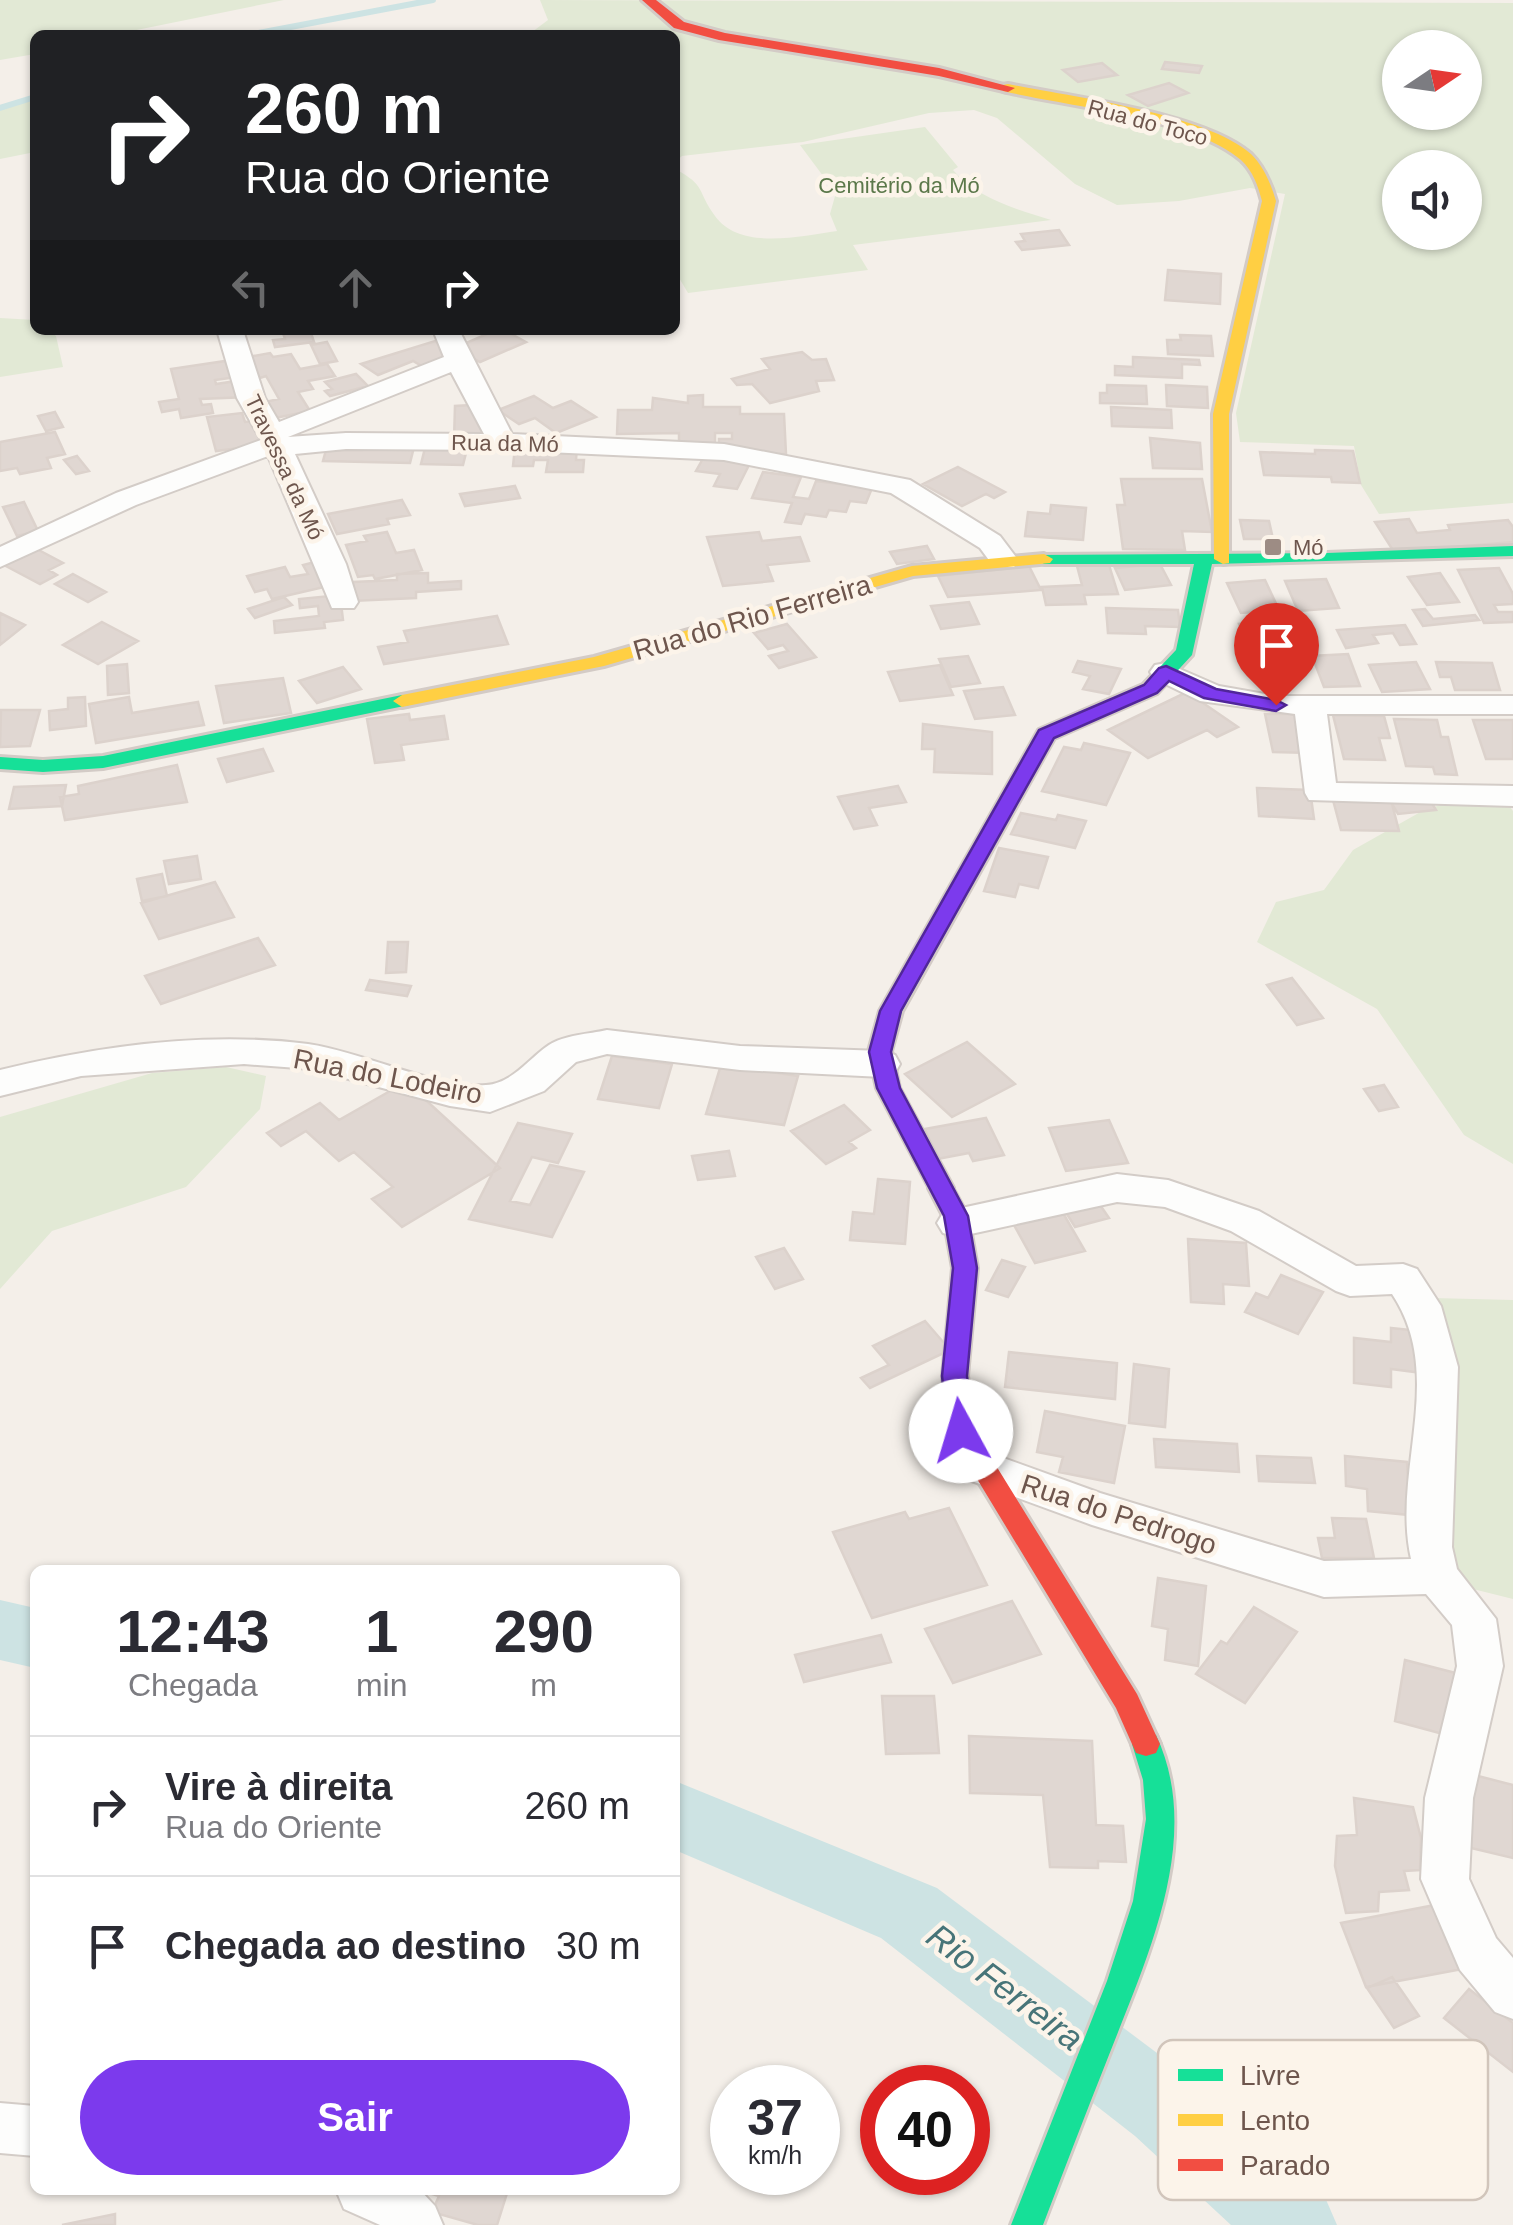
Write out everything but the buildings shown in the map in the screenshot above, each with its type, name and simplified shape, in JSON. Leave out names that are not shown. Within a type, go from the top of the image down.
[{"type":"street","name":"Rua do Toco","points":[[648,0],[679,25],[724,37],[939,72],[1197,132],[1238,148],[1262,174],[1269,201],[1222,414],[1214,559]]},
{"type":"street","name":"Travessa da Mó","points":[[231,335],[250,398],[332,564],[343,602]]},
{"type":"street","points":[[448,335],[456,361],[487,406],[502,442]]},
{"type":"street","points":[[274,440],[456,361]]},
{"type":"street","name":"Rua da Mó","points":[[0,558],[126,499],[274,440],[502,442],[724,452],[900,486],[990,542],[1004,561]]},
{"type":"street","name":"Rua do Rio Ferreira","points":[[0,763],[43,766],[103,762],[596,662],[912,571],[1076,557],[1428,556],[1513,550]]},
{"type":"street","points":[[1028,2222],[1146,1918],[1160,1832],[1152,1757],[1128,1702],[961,1431],[955,1376],[965,1268],[958,1223],[888,1088],[880,1052],[890,1011],[1046,734],[1150,689],[1185,651],[1214,559]]},
{"type":"street","points":[[1166,672],[1211,694],[1276,705],[1513,704]]},
{"type":"street","points":[[1310,705],[1321,793],[1513,796]]},
{"type":"street","name":"Rua do Lodeiro","points":[[0,1083],[81,1063],[244,1052],[311,1057],[433,1089],[490,1098],[531,1082],[564,1052],[607,1042],[740,1058],[882,1064]]},
{"type":"street","points":[[958,1223],[1117,1188],[1168,1194],[1245,1220],[1350,1282],[1403,1280],[1422,1301],[1437,1364],[1437,1461],[1428,1533],[1437,1576],[1474,1619],[1480,1666],[1450,1798],[1445,1879],[1478,1954],[1513,1995]]},
{"type":"street","name":"Rua do Pedrogo","points":[[984,1468],[1092,1508],[1324,1580],[1437,1576]]},
{"type":"street","points":[[0,2128],[30,2131]]},
{"type":"street","points":[[380,2195],[391,2198],[416,2225]]},
{"type":"green space","points":[[0,0],[284,0],[137,30],[30,30],[30,55],[0,60]]},
{"type":"green space","points":[[540,0],[1513,3],[1513,503],[1379,514],[1361,485],[1354,446],[1240,442],[1236,413],[1285,194],[1250,188],[1179,201],[1117,205],[1075,184],[997,118],[974,110],[929,113],[803,142],[680,158],[680,30],[535,30],[548,20]]},
{"type":"green space","points":[[30,100],[30,153],[0,159],[0,109]]},
{"type":"green space","name":"Cemitério da Mó","points":[[925,127],[958,167],[953,170],[973,188],[1010,207],[1051,220],[853,245],[868,270],[688,293],[680,279],[680,172],[697,184],[715,216],[740,234],[789,238],[837,231],[830,214],[837,189],[800,145]]},
{"type":"green space","points":[[0,318],[30,320],[30,335],[56,336],[63,367],[0,377]]},
{"type":"green space","points":[[1470,796],[1507,803],[1513,811],[1513,1164],[1464,1135],[1377,1009],[1257,942],[1276,902],[1324,890],[1353,850],[1424,810]]},
{"type":"green space","points":[[226,1067],[266,1076],[260,1109],[186,1187],[52,1231],[0,1289],[0,1117],[152,1073]]},
{"type":"green space","points":[[1433,1298],[1513,1300],[1513,1599],[1469,1588],[1445,1553]]},
{"type":"waterway","points":[[274,30],[433,0]]},
{"type":"waterway","points":[[0,108],[30,99]]},
{"type":"waterway","name":"Rio Ferreira","points":[[0,1630],[30,1637]]},
{"type":"waterway","name":"Rio Ferreira","points":[[680,1817],[909,1913],[1158,2103]]},
{"type":"waterway","name":"Rio Ferreira","points":[[1266,2200],[1294,2225]]},
{"type":"traffic: fast","points":[[1044,559],[1327,558],[1513,551]]},
{"type":"traffic: fast","points":[[941,1188],[888,1088],[880,1051],[891,1011],[1046,734],[1150,689],[1185,651],[1204,559]]},
{"type":"traffic: fast","points":[[0,763],[43,766],[103,762],[402,701]]},
{"type":"traffic: fast","points":[[1027,2225],[1122,1981],[1148,1901],[1160,1819],[1157,1780],[1146,1744]]},
{"type":"traffic: slow","points":[[1008,88],[1196,132],[1242,154],[1262,181],[1269,201],[1221,414],[1223,559]]},
{"type":"traffic: slow","points":[[402,701],[597,662],[912,571],[1044,559]]},
{"type":"traffic: jam","points":[[648,0],[679,25],[724,37],[939,72],[1008,88]]},
{"type":"traffic: jam","points":[[941,1188],[956,1217],[965,1268],[955,1376],[961,1431],[1127,1702],[1146,1744]]},
{"type":"place","name":"Mó","points":[[1273,547]]},
{"type":"route","points":[[961,1431],[955,1376],[965,1268],[956,1216],[888,1088],[880,1052],[890,1011],[1046,734],[1150,689],[1166,672],[1211,694],[1276,705]]}]
